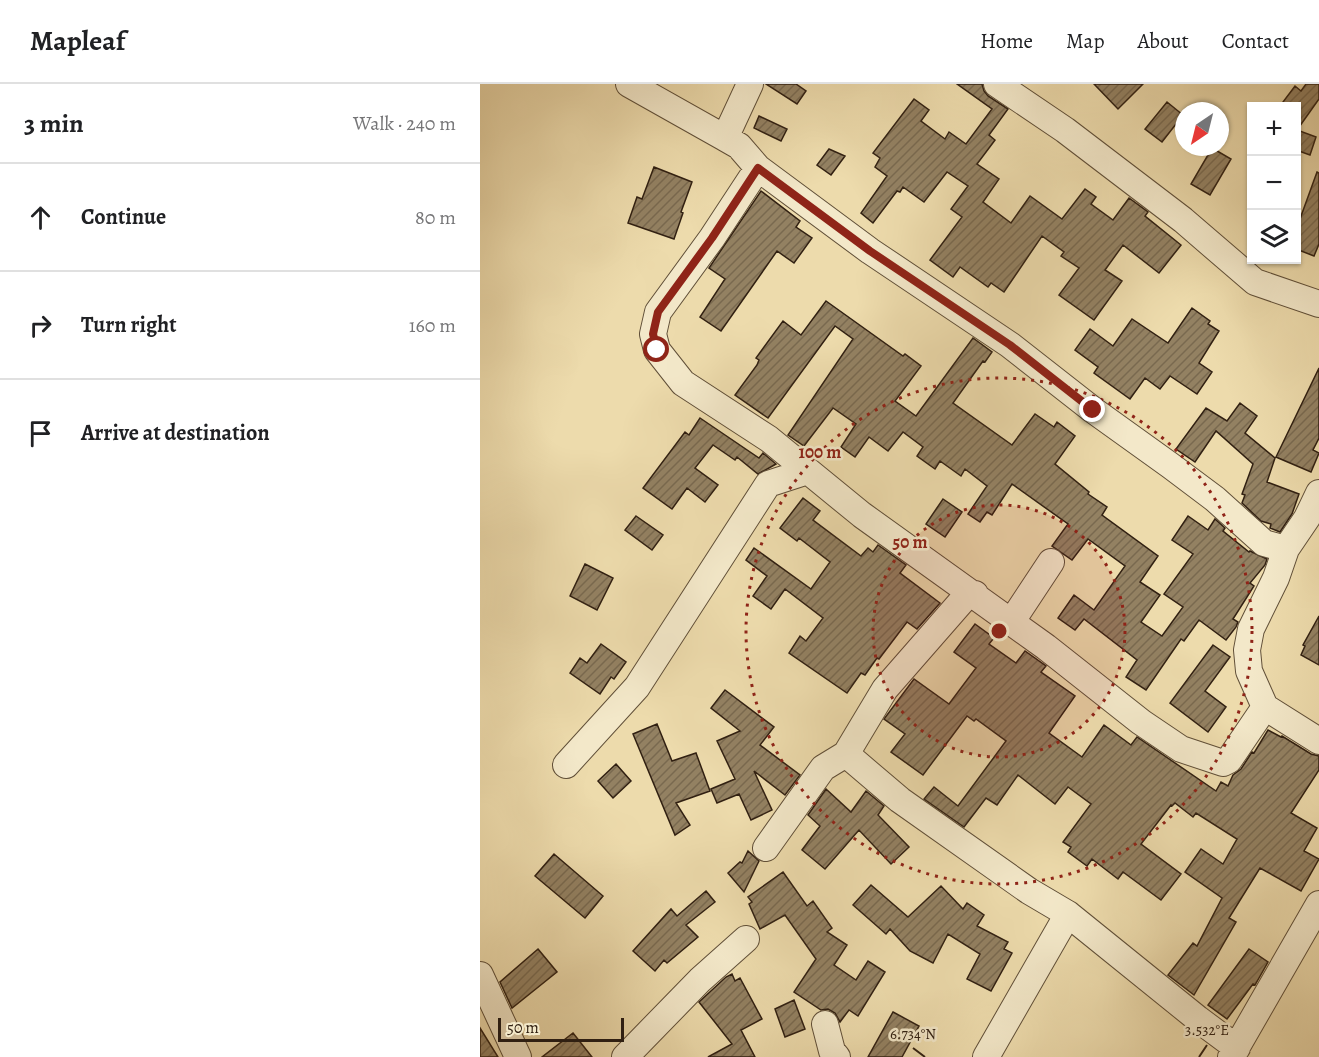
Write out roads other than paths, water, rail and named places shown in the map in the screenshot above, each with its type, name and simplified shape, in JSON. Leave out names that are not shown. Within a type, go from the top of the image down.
[{"type":"street","points":[[629,84],[739,146],[758,168],[870,251],[1028,359],[1093,410],[1215,499],[1264,543],[1286,549]]},
{"type":"street","points":[[725,138],[750,84]]},
{"type":"street","points":[[997,84],[1065,130],[1183,220],[1255,282],[1319,304]]},
{"type":"street","points":[[758,168],[712,238],[658,312],[653,334],[657,350],[683,383],[769,439],[862,515],[1012,621],[1141,722],[1181,749],[1222,763],[1229,760],[1265,707]]},
{"type":"street","points":[[566,765],[637,687],[768,484],[808,471]]},
{"type":"street","points":[[1319,493],[1307,518],[1286,549],[1276,578],[1251,628],[1247,650],[1249,671],[1265,707],[1319,741]]},
{"type":"street","points":[[1012,621],[1051,562]]},
{"type":"street","points":[[766,848],[823,768],[846,754],[885,688],[968,594],[975,594]]},
{"type":"street","points":[[846,754],[900,800],[1029,891],[1068,914],[1197,1018],[1234,1052],[1319,904]]},
{"type":"street","points":[[986,1057],[1068,914]]},
{"type":"street","points":[[625,1057],[700,980],[746,939]]},
{"type":"street","points":[[480,975],[518,1057]]},
{"type":"street","points":[[825,1024],[832,1051],[837,1057]]}]
